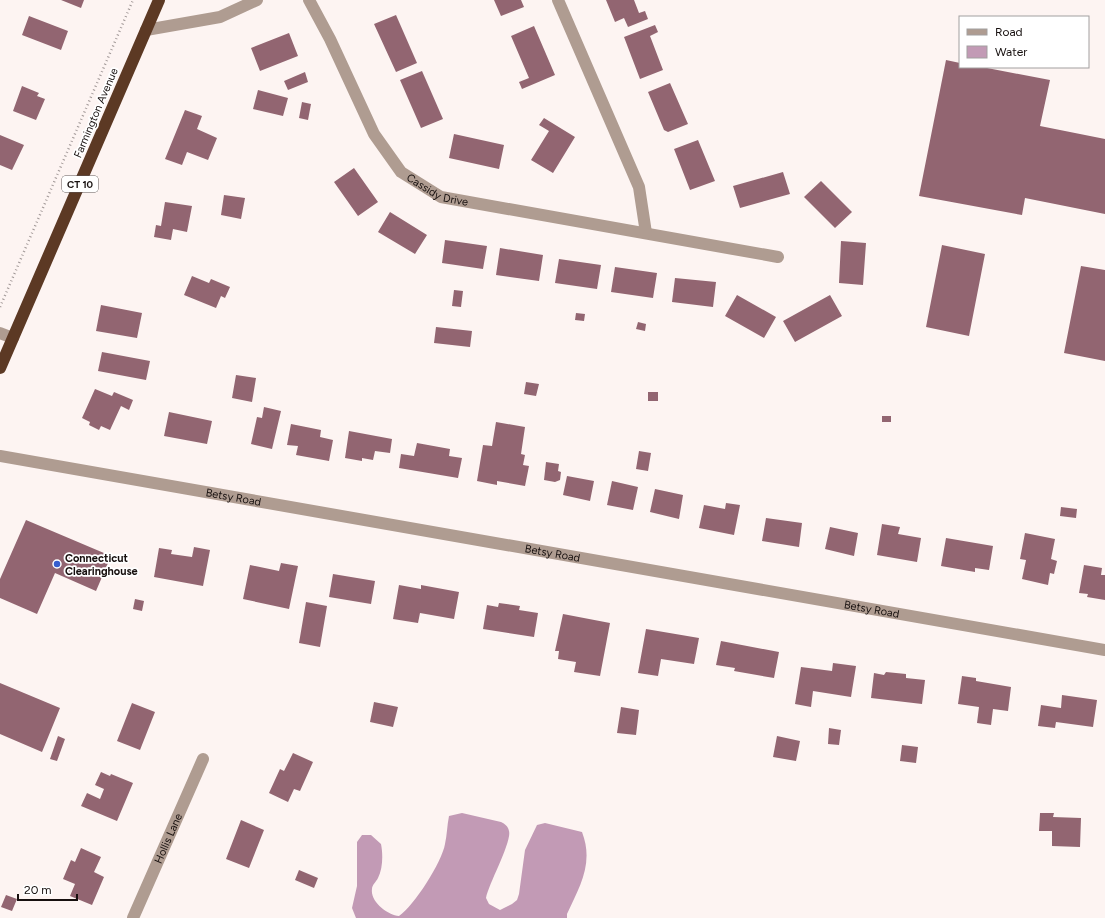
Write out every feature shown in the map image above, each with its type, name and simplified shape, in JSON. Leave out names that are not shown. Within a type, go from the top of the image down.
[{"type":"highway","name":"Farmington Avenue","points":[[0,368],[159,0]]},
{"type":"street","points":[[146,30],[220,17],[257,0]]},
{"type":"street","name":"Cassidy Drive","points":[[309,0],[330,39],[374,134],[401,172],[441,197],[778,257]]},
{"type":"street","points":[[558,0],[639,187],[646,233]]},
{"type":"street","points":[[0,334],[13,338]]},
{"type":"street","name":"Betsy Road","points":[[0,456],[1105,650]]},
{"type":"street","name":"Hollis Lane","points":[[132,918],[203,758]]},
{"type":"path","points":[[0,307],[133,0]]},
{"type":"water","points":[[462,813],[501,822],[509,829],[509,836],[504,853],[486,898],[489,904],[500,910],[517,900],[525,850],[537,825],[545,823],[582,832],[587,854],[586,864],[581,884],[567,914],[567,918],[356,918],[352,908],[357,886],[357,842],[362,835],[371,835],[381,844],[382,865],[380,874],[372,888],[374,899],[385,910],[399,916],[419,894],[439,861],[445,844],[449,816]]},
{"type":"building","points":[[61,0],[84,0],[81,8]]},
{"type":"building","points":[[494,0],[521,0],[524,7],[501,16]]},
{"type":"building","points":[[606,0],[634,0],[639,13],[645,11],[648,19],[628,27],[624,18],[615,22]]},
{"type":"building","points":[[396,15],[417,63],[396,72],[374,24]]},
{"type":"building","points":[[29,16],[68,31],[61,50],[22,35]]},
{"type":"building","points":[[655,25],[658,32],[650,36],[663,70],[640,79],[624,37]]},
{"type":"building","points":[[534,26],[555,75],[522,89],[519,82],[529,78],[511,36]]},
{"type":"building","points":[[289,33],[298,56],[260,71],[251,48]]},
{"type":"building","points":[[946,60],[959,63],[959,68],[987,68],[1050,80],[1040,126],[1105,139],[1105,214],[1025,198],[1022,215],[919,196]]},
{"type":"building","points":[[422,71],[443,119],[421,128],[400,80]]},
{"type":"building","points":[[305,72],[308,82],[288,90],[284,81]]},
{"type":"building","points":[[670,83],[688,124],[668,132],[664,130],[648,92]]},
{"type":"building","points":[[22,86],[39,93],[37,96],[45,99],[36,120],[13,111]]},
{"type":"building","points":[[258,90],[288,98],[283,116],[253,109]]},
{"type":"building","points":[[302,102],[311,104],[308,120],[299,118]]},
{"type":"building","points":[[185,110],[202,116],[197,129],[217,138],[208,160],[187,152],[182,165],[165,159]]},
{"type":"building","points":[[544,118],[575,137],[553,173],[531,160],[549,131],[539,125]]},
{"type":"building","points":[[454,134],[504,145],[499,169],[449,158]]},
{"type":"building","points":[[0,135],[24,145],[12,170],[0,165]]},
{"type":"building","points":[[698,140],[715,181],[690,190],[674,149]]},
{"type":"building","points":[[354,168],[378,202],[358,216],[334,182]]},
{"type":"building","points":[[783,172],[790,194],[740,208],[733,186]]},
{"type":"building","points":[[821,181],[852,212],[835,228],[804,197]]},
{"type":"building","points":[[224,195],[245,198],[241,219],[221,215]]},
{"type":"building","points":[[165,202],[192,206],[187,232],[173,229],[171,240],[154,237],[156,225],[161,226]]},
{"type":"building","points":[[390,212],[427,235],[415,254],[378,232]]},
{"type":"building","points":[[445,240],[487,246],[483,269],[442,263]]},
{"type":"building","points":[[841,241],[866,243],[863,285],[839,283]]},
{"type":"building","points":[[942,245],[985,254],[969,336],[926,327]]},
{"type":"building","points":[[500,248],[543,255],[539,281],[496,275]]},
{"type":"building","points":[[559,259],[601,265],[597,289],[555,283]]},
{"type":"building","points":[[1081,266],[1105,270],[1105,361],[1064,353]]},
{"type":"building","points":[[615,267],[657,273],[653,298],[611,292]]},
{"type":"building","points":[[192,276],[209,283],[211,279],[230,287],[225,298],[221,296],[216,308],[184,295]]},
{"type":"building","points":[[675,278],[716,282],[713,307],[672,302]]},
{"type":"building","points":[[454,290],[463,291],[461,307],[452,306]]},
{"type":"building","points":[[737,295],[776,317],[764,338],[725,316]]},
{"type":"building","points":[[830,295],[842,316],[795,342],[783,321]]},
{"type":"building","points":[[101,305],[142,313],[137,338],[96,331]]},
{"type":"building","points":[[576,313],[585,314],[584,321],[575,320]]},
{"type":"building","points":[[638,322],[646,324],[645,331],[636,329]]},
{"type":"building","points":[[436,327],[472,331],[470,347],[434,343]]},
{"type":"building","points":[[102,352],[150,361],[146,380],[98,371]]},
{"type":"building","points":[[236,375],[256,378],[252,402],[232,398]]},
{"type":"building","points":[[526,382],[539,384],[536,396],[524,394]]},
{"type":"building","points":[[95,389],[112,396],[114,392],[133,400],[129,410],[121,406],[110,430],[101,426],[99,430],[89,425],[90,422],[82,418]]},
{"type":"building","points":[[648,392],[658,392],[658,401],[648,401]]},
{"type":"building","points":[[264,407],[281,411],[272,449],[251,444],[257,417],[262,418]]},
{"type":"building","points":[[169,412],[212,421],[207,444],[164,436]]},
{"type":"building","points":[[882,416],[891,416],[891,422],[882,422]]},
{"type":"building","points":[[496,422],[525,427],[521,454],[525,455],[523,465],[529,466],[525,486],[497,481],[497,485],[477,481],[483,445],[492,446]]},
{"type":"building","points":[[291,424],[321,430],[320,437],[333,440],[329,461],[296,455],[298,446],[287,445]]},
{"type":"building","points":[[349,431],[392,439],[390,453],[375,451],[373,460],[362,458],[362,461],[345,458]]},
{"type":"building","points":[[417,443],[450,449],[449,456],[462,458],[458,478],[399,468],[401,454],[414,456]]},
{"type":"building","points":[[639,451],[651,453],[648,471],[636,469]]},
{"type":"building","points":[[546,462],[559,464],[558,471],[561,472],[560,480],[555,482],[544,480]]},
{"type":"building","points":[[567,476],[594,481],[590,501],[563,495]]},
{"type":"building","points":[[612,481],[638,487],[633,510],[607,505]]},
{"type":"building","points":[[655,489],[683,495],[679,519],[650,512]]},
{"type":"building","points":[[726,503],[740,505],[734,535],[699,528],[704,505],[725,509]]},
{"type":"building","points":[[1061,507],[1077,509],[1076,518],[1060,516]]},
{"type":"building","points":[[766,518],[802,523],[799,547],[762,541]]},
{"type":"building","name":"Connecticut Clearinghouse","points":[[26,520],[111,556],[96,591],[55,573],[37,614],[0,598],[0,579]]},
{"type":"building","points":[[882,524],[900,527],[898,534],[921,538],[917,562],[877,555]]},
{"type":"building","points":[[830,527],[858,533],[854,556],[825,549]]},
{"type":"building","points":[[1025,533],[1055,539],[1051,559],[1057,561],[1054,574],[1050,573],[1048,585],[1022,579],[1026,560],[1020,559]]},
{"type":"building","points":[[946,538],[993,546],[989,570],[975,568],[975,572],[941,566]]},
{"type":"building","points":[[194,547],[210,550],[203,586],[154,577],[159,548],[172,550],[171,554],[192,557]]},
{"type":"building","points":[[281,563],[298,566],[289,609],[243,599],[250,565],[279,571]]},
{"type":"building","points":[[1084,565],[1102,568],[1101,575],[1105,575],[1105,600],[1087,597],[1088,594],[1079,593]]},
{"type":"building","points":[[333,574],[375,581],[371,604],[329,597]]},
{"type":"building","points":[[399,585],[421,589],[421,585],[459,592],[454,619],[420,613],[418,623],[393,619]]},
{"type":"building","points":[[135,599],[144,601],[142,611],[133,609]]},
{"type":"building","points":[[306,602],[327,606],[320,647],[299,643]]},
{"type":"building","points":[[499,603],[520,606],[519,610],[538,613],[534,637],[483,629],[487,605],[498,607]]},
{"type":"building","points":[[563,614],[610,623],[600,676],[574,672],[576,662],[558,659],[559,651],[555,651]]},
{"type":"building","points":[[646,629],[699,638],[694,664],[661,659],[658,676],[638,673]]},
{"type":"building","points":[[721,641],[779,652],[774,678],[734,671],[735,668],[716,665]]},
{"type":"building","points":[[833,663],[856,666],[851,697],[813,691],[811,707],[795,704],[801,667],[832,671]]},
{"type":"building","points":[[886,672],[906,674],[906,678],[925,680],[922,704],[871,698],[874,673],[884,675]]},
{"type":"building","points":[[962,676],[976,678],[976,681],[1011,687],[1008,711],[993,709],[991,725],[977,723],[979,707],[958,704]]},
{"type":"building","points":[[0,683],[60,708],[42,752],[0,734]]},
{"type":"building","points":[[1062,695],[1097,700],[1093,727],[1056,722],[1055,728],[1038,726],[1041,705],[1061,708]]},
{"type":"building","points":[[374,702],[398,707],[393,727],[370,722]]},
{"type":"building","points":[[132,703],[155,712],[140,750],[117,741]]},
{"type":"building","points":[[621,707],[639,710],[636,735],[617,733]]},
{"type":"building","points":[[829,728],[841,730],[839,745],[828,744]]},
{"type":"building","points":[[58,736],[65,739],[57,761],[50,759]]},
{"type":"building","points":[[777,736],[800,741],[796,761],[773,757]]},
{"type":"building","points":[[902,745],[918,747],[916,763],[900,761]]},
{"type":"building","points":[[293,753],[313,762],[300,791],[294,789],[288,802],[269,793],[280,769],[284,771]]},
{"type":"building","points":[[101,772],[110,776],[111,774],[133,783],[117,821],[81,806],[87,793],[100,799],[104,789],[95,785]]},
{"type":"building","points":[[1040,813],[1054,813],[1053,817],[1081,818],[1080,847],[1052,846],[1052,831],[1039,831]]},
{"type":"building","points":[[241,820],[264,830],[249,868],[226,859]]},
{"type":"building","points":[[81,848],[101,857],[94,872],[104,877],[92,905],[70,896],[75,884],[63,879],[71,860],[75,862]]},
{"type":"building","points":[[299,870],[318,878],[314,888],[295,880]]},
{"type":"building","points":[[6,895],[17,899],[12,911],[1,907]]},
{"type":"place","name":"Connecticut Clearinghouse","points":[[57,564]]}]
